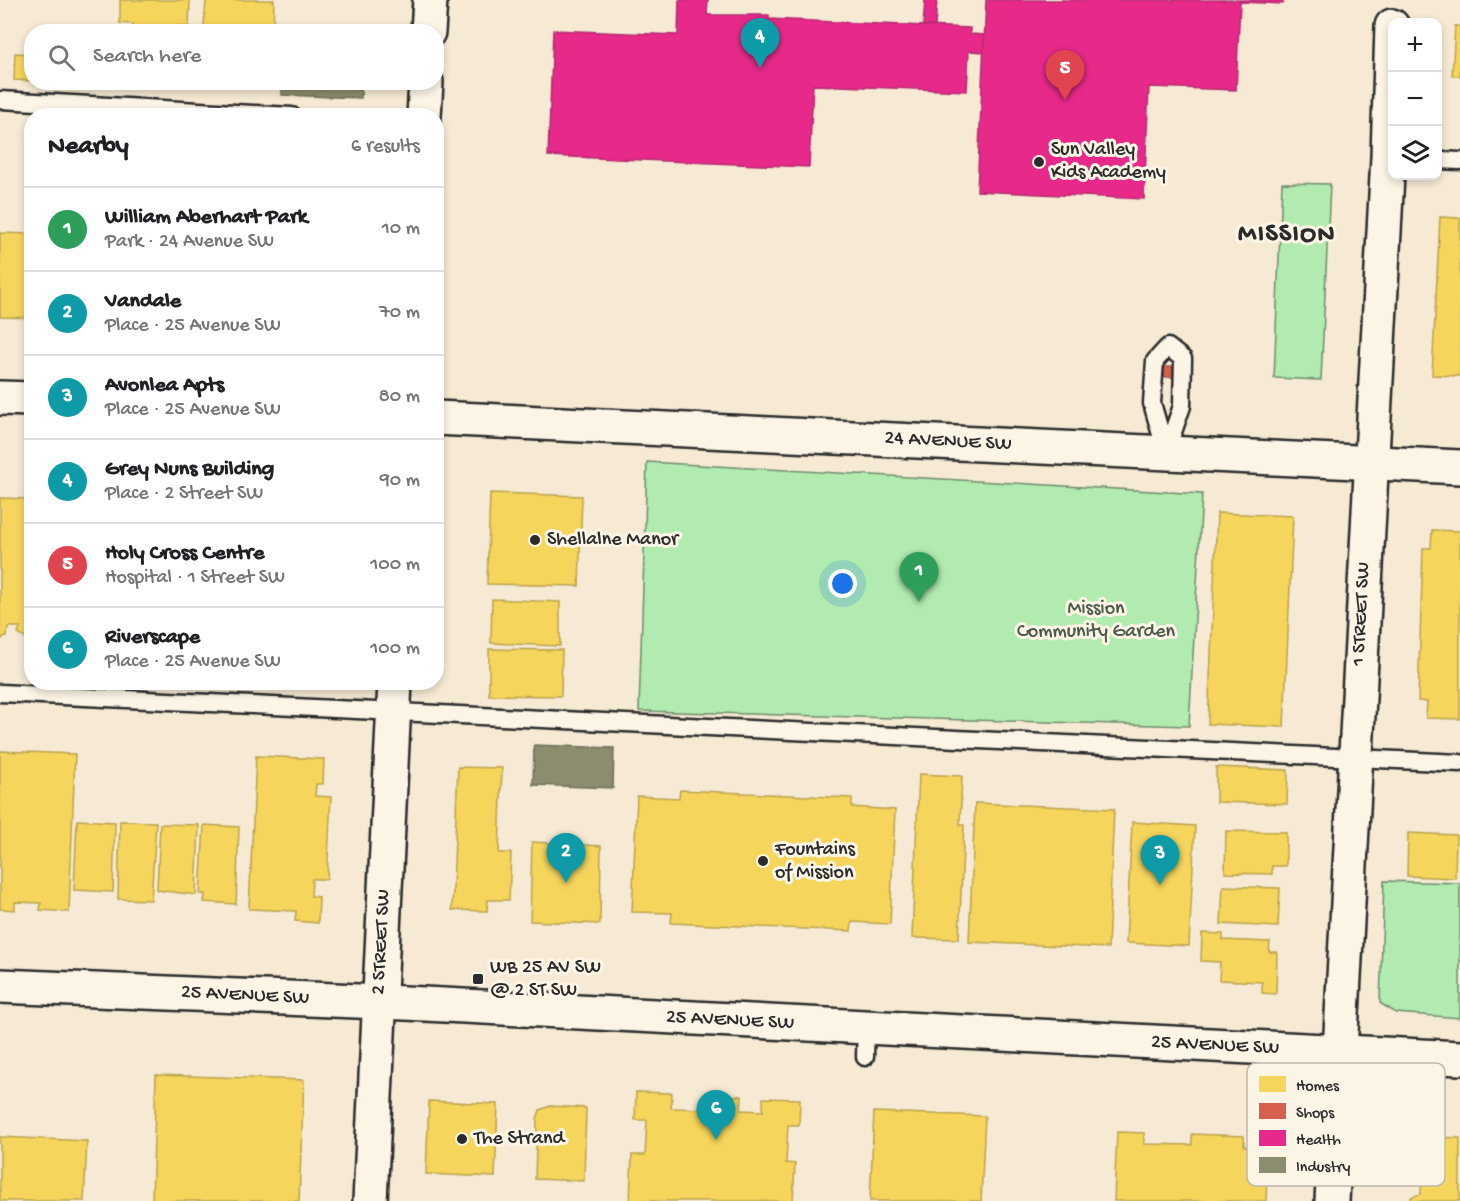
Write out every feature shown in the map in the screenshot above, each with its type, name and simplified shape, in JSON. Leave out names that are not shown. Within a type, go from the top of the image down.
[{"type":"street","points":[[428,24],[430,0]]},
{"type":"street","name":"1 STREET SW","points":[[1393,18],[1394,0]]},
{"type":"street","name":"1 STREET SW","points":[[1391,126],[1392,72]]},
{"type":"street","points":[[424,108],[426,90]]},
{"type":"street","name":"1 STREET SW","points":[[1338,1063],[1370,462],[1388,180]]},
{"type":"street","points":[[0,398],[24,399]]},
{"type":"street","name":"24 AVENUE SW","points":[[444,418],[1460,467]]},
{"type":"street","name":"2 STREET SW","points":[[370,1201],[394,697]]},
{"type":"street","name":"25 AVENUE SW","points":[[0,986],[379,1002],[866,1042],[1460,1058]]},
{"type":"street","name":"1 STREET SW","points":[[1332,1201],[1333,1186]]},
{"type":"lane","points":[[0,100],[146,108]]},
{"type":"lane","points":[[1442,160],[1460,162]]},
{"type":"lane","points":[[1168,347],[1183,359],[1182,406],[1166,452],[1152,403],[1155,360],[1168,347]]},
{"type":"lane","points":[[0,693],[394,697],[1460,763]]},
{"type":"green space","points":[[1282,183],[1330,184],[1321,380],[1274,378]]},
{"type":"green space","name":"Mission Community Garden","points":[[647,462],[1202,494],[1189,726],[639,711]]},
{"type":"green space","points":[[1384,881],[1460,883],[1460,1018],[1396,1013],[1380,1003]]},
{"type":"building: Homes","points":[[120,0],[190,0],[189,24],[120,23]]},
{"type":"building: Homes","points":[[206,0],[274,0],[273,24],[204,24]]},
{"type":"building: Homes","points":[[1455,26],[1460,26],[1460,76],[1452,76]]},
{"type":"building: Homes","points":[[15,53],[24,54],[24,81],[14,80]]},
{"type":"building: Homes","points":[[1440,217],[1460,218],[1460,376],[1432,375]]},
{"type":"building: Homes","points":[[0,233],[24,234],[24,318],[0,317]]},
{"type":"building: Homes","name":"Shellalne Manor","points":[[490,493],[582,496],[579,586],[487,584]]},
{"type":"building: Homes","points":[[0,498],[24,499],[24,637],[18,634],[20,627],[8,627],[7,637],[3,637],[0,642]]},
{"type":"building: Homes","points":[[1217,513],[1293,516],[1284,727],[1208,724]]},
{"type":"building: Homes","points":[[1432,530],[1460,531],[1460,719],[1426,718],[1427,702],[1418,701],[1423,548],[1431,548]]},
{"type":"building: Homes","points":[[492,599],[560,602],[560,646],[491,643]]},
{"type":"building: Homes","points":[[489,649],[562,650],[561,696],[489,695]]},
{"type":"building: Homes","points":[[0,751],[75,754],[69,912],[40,910],[41,903],[15,902],[15,910],[0,909]]},
{"type":"building: Homes","points":[[256,756],[324,759],[323,784],[316,784],[315,796],[331,797],[327,879],[312,879],[311,896],[319,897],[318,923],[295,921],[296,911],[249,909]]},
{"type":"building: Homes","points":[[458,767],[502,768],[499,853],[511,853],[509,900],[488,900],[487,911],[452,910]]},
{"type":"building: Homes","points":[[1216,767],[1288,770],[1287,804],[1216,802]]},
{"type":"building: Homes","points":[[919,774],[962,776],[960,825],[964,825],[959,939],[912,938]]},
{"type":"building: Homes","name":"Fountains of Mission","points":[[680,790],[852,798],[852,807],[895,810],[890,924],[852,922],[851,931],[671,923],[672,913],[632,912],[637,796],[679,798]]},
{"type":"building: Homes","points":[[975,803],[1114,809],[1108,948],[969,942]]},
{"type":"building: Homes","points":[[77,820],[115,822],[113,892],[74,890]]},
{"type":"building: Homes","points":[[120,821],[156,822],[151,900],[118,899]]},
{"type":"building: Homes","points":[[1132,822],[1195,826],[1189,946],[1126,943]]},
{"type":"building: Homes","points":[[160,824],[199,825],[196,895],[157,890]]},
{"type":"building: Homes","points":[[204,825],[239,827],[236,904],[204,902],[205,894],[200,894]]},
{"type":"building: Homes","points":[[1226,831],[1286,832],[1286,866],[1272,866],[1272,874],[1225,873]]},
{"type":"building: Homes","points":[[1408,833],[1456,835],[1455,878],[1407,876]]},
{"type":"building: Homes","points":[[532,842],[601,846],[600,924],[530,921]]},
{"type":"building: Homes","points":[[1223,886],[1280,888],[1278,927],[1221,924]]},
{"type":"building: Homes","points":[[1202,933],[1223,934],[1223,940],[1270,942],[1269,952],[1277,952],[1276,994],[1262,993],[1262,982],[1219,980],[1220,962],[1201,961]]},
{"type":"building: Homes","points":[[156,1075],[304,1080],[299,1201],[152,1201]]},
{"type":"building: Homes","points":[[636,1092],[672,1093],[671,1108],[708,1109],[709,1094],[742,1096],[741,1110],[763,1111],[763,1098],[800,1099],[799,1125],[788,1125],[786,1163],[795,1164],[793,1201],[630,1201],[632,1155],[645,1155],[647,1120],[635,1120]]},
{"type":"building: Homes","name":"The Strand","points":[[429,1101],[498,1104],[495,1177],[426,1174]]},
{"type":"building: Homes","points":[[550,1106],[586,1108],[584,1181],[535,1179],[537,1119],[540,1110]]},
{"type":"building: Homes","points":[[874,1112],[985,1116],[981,1201],[870,1201]]},
{"type":"building: Homes","points":[[1117,1132],[1144,1133],[1144,1144],[1192,1145],[1192,1134],[1244,1136],[1244,1146],[1247,1146],[1247,1186],[1267,1186],[1266,1201],[1114,1201]]},
{"type":"building: Homes","points":[[0,1137],[87,1141],[84,1201],[0,1201]]},
{"type":"building: Homes","points":[[1445,1137],[1460,1138],[1460,1201],[1410,1201],[1411,1197],[1421,1194],[1421,1186],[1445,1186]]},
{"type":"building: Shops","points":[[1164,367],[1174,367],[1174,377],[1163,377]]},
{"type":"building: Health","points":[[679,0],[708,0],[707,15],[769,15],[769,19],[970,28],[970,34],[985,35],[984,52],[969,51],[967,91],[813,85],[809,167],[548,156],[553,30],[678,35]]},
{"type":"building: Health","points":[[925,0],[937,0],[935,26],[923,26]]},
{"type":"building: Health","points":[[986,0],[1283,0],[1283,4],[1240,2],[1236,90],[1149,87],[1144,199],[977,191]]},
{"type":"building: Industry","points":[[282,90],[362,90],[361,98],[282,95]]},
{"type":"building: Industry","points":[[534,745],[614,748],[613,788],[533,785]]},
{"type":"place","name":"Grey Nuns Building","points":[[760,68]]},
{"type":"place","name":"Holy Cross Centre","points":[[1065,100]]},
{"type":"place","name":"Sun Valley Kids Academy","points":[[1039,162]]},
{"type":"place","name":"Shellalne Manor","points":[[535,540]]},
{"type":"place","name":"William Aberhart Park","points":[[919,602]]},
{"type":"place","name":"Fountains of Mission","points":[[763,861]]},
{"type":"place","name":"Vandale","points":[[566,883]]},
{"type":"place","name":"Avonlea Apts","points":[[1160,885]]},
{"type":"place","name":"WB 25 AV SW @ 2 ST SW","points":[[478,979]]},
{"type":"place","name":"The Strand","points":[[462,1139]]},
{"type":"place","name":"Riverscape","points":[[716,1140]]},
{"type":"district","name":"MISSION","points":[[1287,235]]}]
